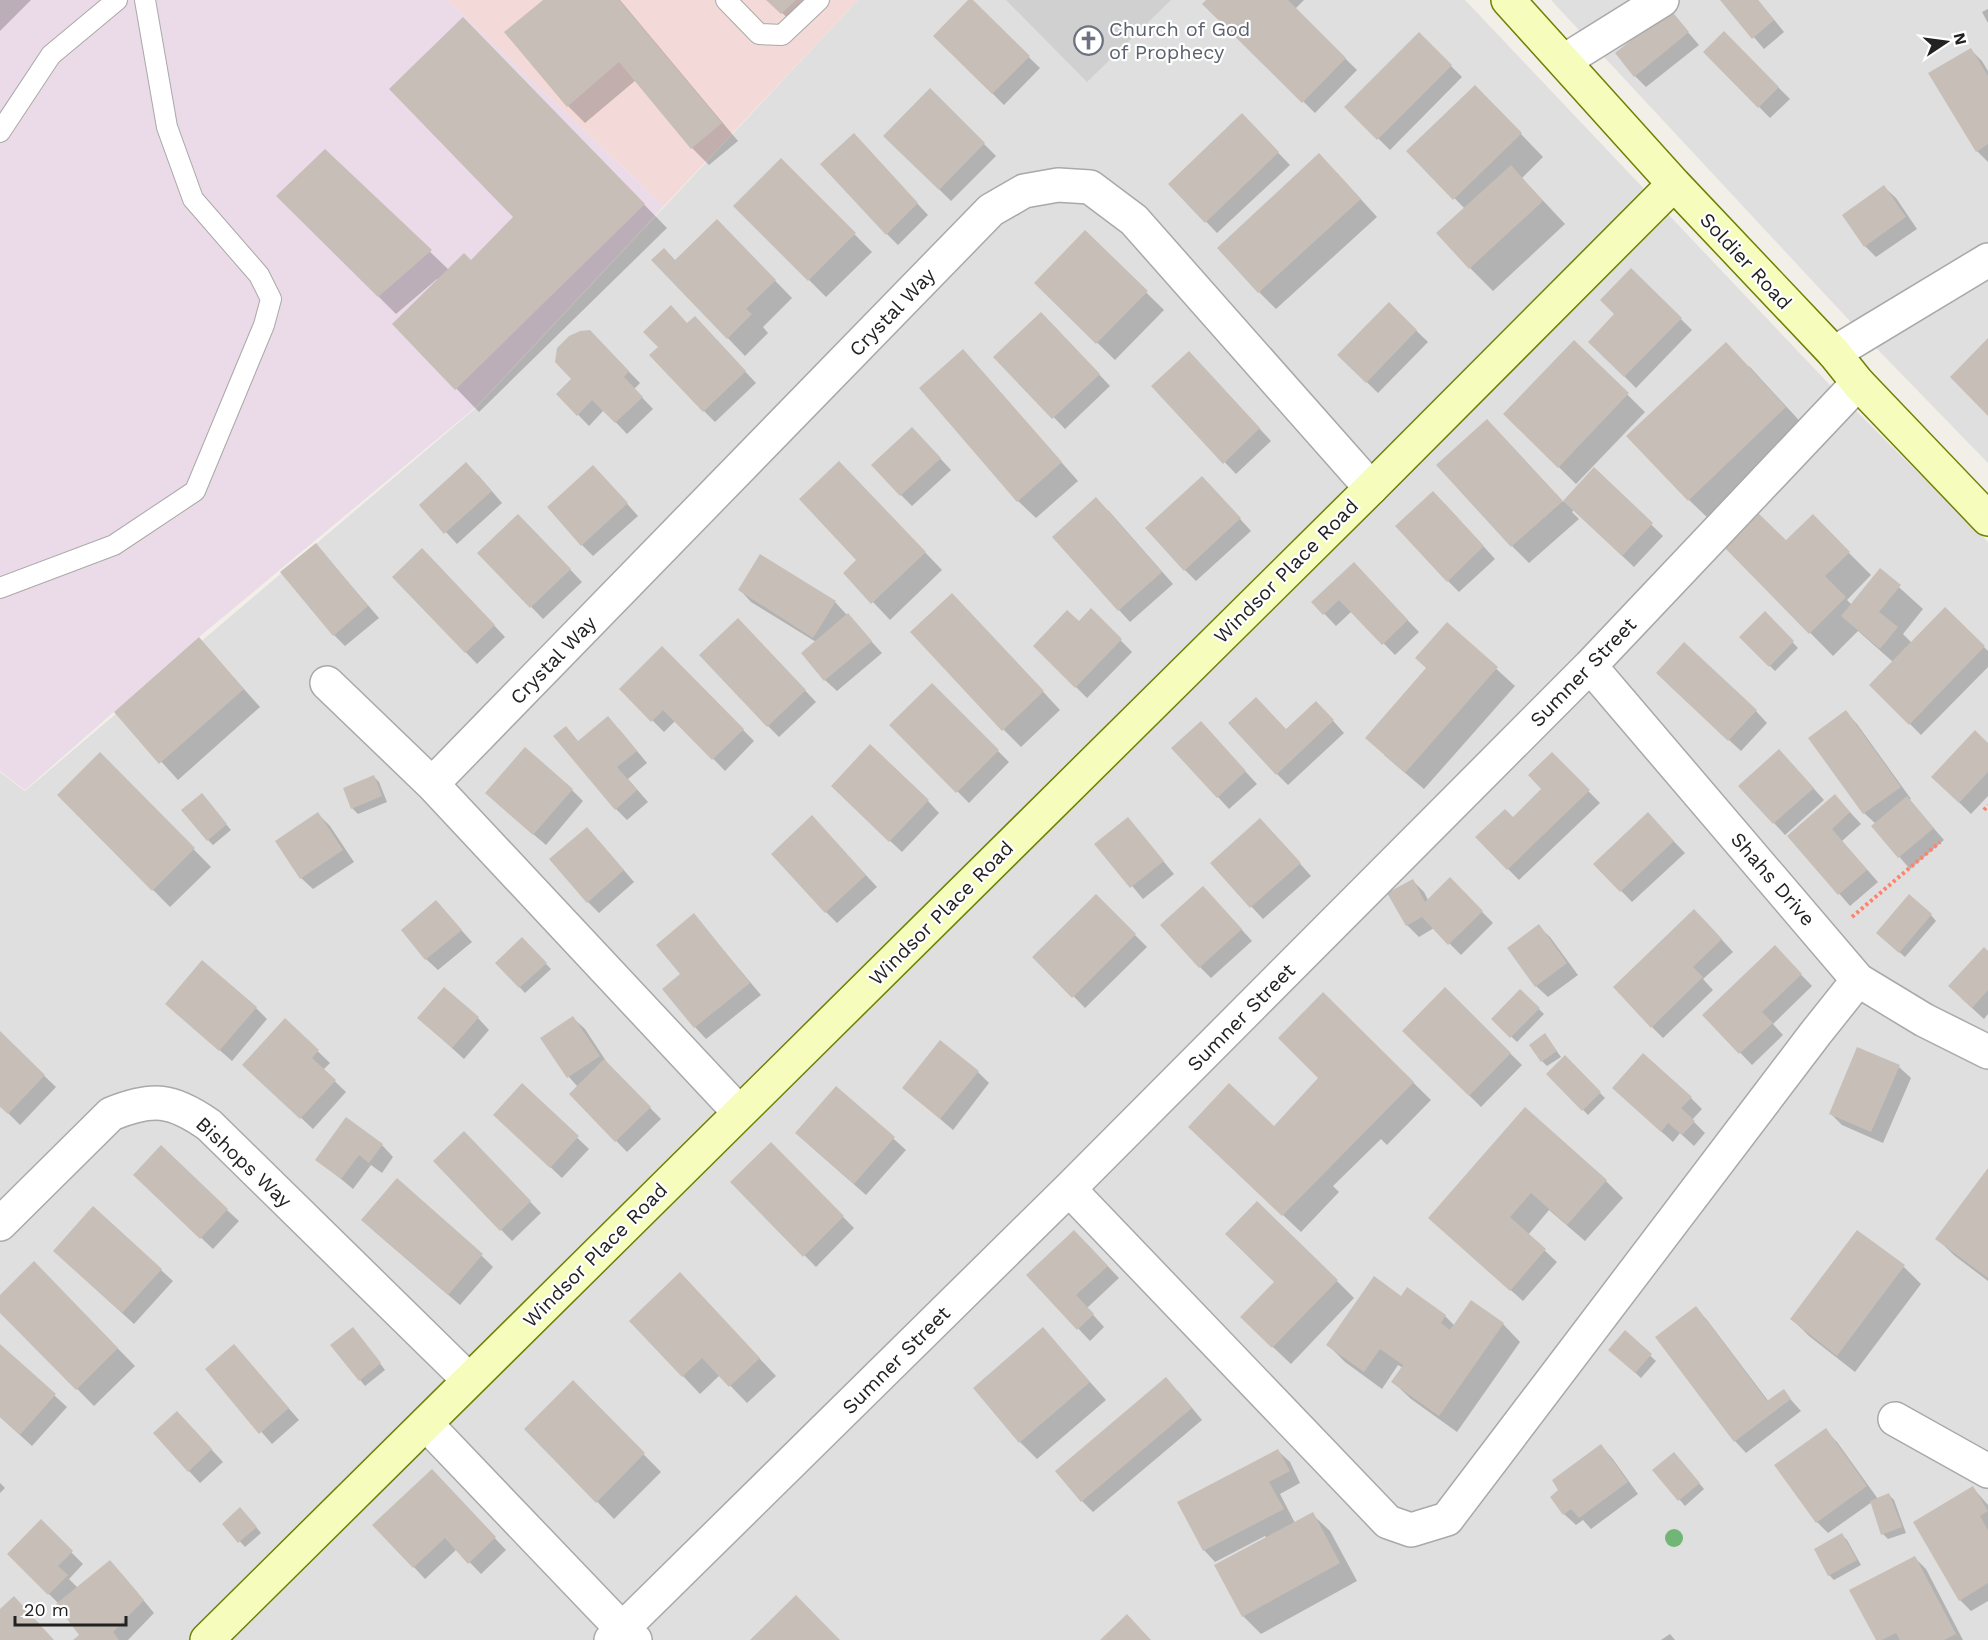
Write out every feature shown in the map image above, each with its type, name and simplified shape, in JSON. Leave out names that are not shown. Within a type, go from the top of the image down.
[{"type":"street","name":"Soldier Road","points":[[1508,0],[1674,184],[1834,353],[1858,383],[1988,519]]},
{"type":"street","points":[[1564,60],[1662,0]]},
{"type":"street","name":"Windsor Place Road","points":[[207,1640],[1371,488],[1674,184]]},
{"type":"street","name":"Crystal Way","points":[[432,784],[991,210],[1024,191],[1058,185],[1090,187],[1134,220],[1371,488]]},
{"type":"street","points":[[1834,353],[1988,260]]},
{"type":"street","name":"Sumner Street","points":[[623,1636],[1590,666],[1858,383]]},
{"type":"street","name":"Shahs Drive","points":[[1590,666],[1858,980],[1924,1020],[1988,1052]]},
{"type":"street","points":[[327,684],[432,784],[739,1112]]},
{"type":"street","points":[[1069,1189],[1388,1522],[1411,1530],[1447,1519],[1858,980]]},
{"type":"street","name":"Bishops Way","points":[[0,1224],[111,1114],[135,1104],[162,1102],[186,1110],[208,1125],[469,1380]]},
{"type":"street","points":[[1895,1419],[1988,1471]]},
{"type":"street","points":[[426,1424],[623,1636]]},
{"type":"lane","points":[[0,132],[51,55],[117,0]]},
{"type":"lane","points":[[0,588],[114,545],[195,491],[264,326],[271,299],[259,274],[193,199],[167,127],[145,0]]},
{"type":"lane","points":[[726,0],[759,34],[782,35],[819,0]]},
{"type":"path","points":[[1984,810],[1988,805]]},
{"type":"path","points":[[1825,940],[1940,842]]},
{"type":"shaded area","points":[[0,0],[447,0],[664,206],[477,406],[199,637],[25,790],[0,771]]},
{"type":"shaded area","points":[[447,0],[858,0],[664,206]]},
{"type":"shaded area","points":[[858,0],[1465,0],[1829,384],[1988,542],[1988,1640],[0,1640],[0,772],[25,791],[477,407]]},
{"type":"shaded area","name":"Church of God of Prophecy","points":[[1006,0],[1171,0],[1087,82]]},
{"type":"shaded area","points":[[1551,0],[1988,0],[1988,463],[1847,318]]},
{"type":"building","points":[[543,0],[619,0],[722,123],[691,149],[619,62],[567,107],[504,32]]},
{"type":"building","points":[[766,0],[796,0],[781,14]]},
{"type":"building","points":[[968,0],[973,0],[1030,56],[992,94],[933,36]]},
{"type":"building","points":[[1206,0],[1288,0],[1346,58],[1302,103],[1202,4]]},
{"type":"building","points":[[1720,0],[1758,0],[1774,20],[1752,39]]},
{"type":"building","points":[[1670,9],[1689,32],[1634,77],[1615,53]]},
{"type":"building","points":[[463,17],[645,204],[455,390],[392,324],[464,253],[471,260],[513,217],[389,89]]},
{"type":"building","points":[[1724,31],[1779,87],[1758,108],[1703,52]]},
{"type":"building","points":[[1419,32],[1452,65],[1377,140],[1344,107]]},
{"type":"building","points":[[1971,48],[1988,76],[1988,144],[1976,152],[1928,73]]},
{"type":"building","points":[[1475,85],[1522,133],[1453,200],[1406,151]]},
{"type":"building","points":[[930,88],[985,143],[939,190],[883,136]]},
{"type":"building","points":[[1242,113],[1279,152],[1205,223],[1168,184]]},
{"type":"building","points":[[854,133],[918,203],[886,235],[820,164]]},
{"type":"building","points":[[325,149],[432,250],[378,297],[276,196]]},
{"type":"building","points":[[1319,153],[1361,199],[1258,293],[1217,248]]},
{"type":"building","points":[[781,158],[856,233],[808,281],[733,206]]},
{"type":"building","points":[[1511,165],[1543,201],[1469,269],[1436,233]]},
{"type":"building","points":[[1884,185],[1906,217],[1864,247],[1842,215]]},
{"type":"building","points":[[717,219],[776,280],[746,309],[752,314],[727,339],[651,260],[664,248],[675,260]]},
{"type":"building","points":[[1085,230],[1148,291],[1096,344],[1034,283]]},
{"type":"building","points":[[1631,268],[1682,318],[1624,377],[1588,342],[1614,314],[1600,300]]},
{"type":"building","points":[[1389,302],[1417,330],[1366,383],[1337,355]]},
{"type":"building","points":[[671,305],[687,323],[695,316],[746,371],[703,412],[649,355],[658,347],[643,332]]},
{"type":"building","points":[[1041,312],[1100,374],[1052,419],[993,357]]},
{"type":"building","points":[[590,330],[629,371],[624,377],[643,397],[615,423],[592,400],[577,416],[556,394],[571,379],[555,362],[557,348],[569,336]]},
{"type":"building","points":[[1988,338],[1988,416],[1950,377]]},
{"type":"building","points":[[1574,340],[1629,393],[1558,468],[1503,414]]},
{"type":"building","points":[[1726,342],[1786,407],[1688,501],[1626,436]]},
{"type":"building","points":[[963,349],[1062,462],[1017,502],[919,388]]},
{"type":"building","points":[[1189,351],[1260,428],[1223,464],[1151,386]]},
{"type":"building","points":[[1487,419],[1563,501],[1511,547],[1436,465]]},
{"type":"building","points":[[912,427],[941,458],[900,496],[871,465]]},
{"type":"building","points":[[839,461],[926,552],[871,604],[843,573],[856,560],[799,499]]},
{"type":"building","points":[[466,462],[492,491],[444,534],[419,505]]},
{"type":"building","points":[[593,465],[628,503],[581,546],[547,507]]},
{"type":"building","points":[[1594,467],[1653,523],[1622,556],[1563,501]]},
{"type":"building","points":[[1202,476],[1241,518],[1184,571],[1145,528]]},
{"type":"building","points":[[1433,491],[1484,546],[1447,582],[1395,526]]},
{"type":"building","points":[[1096,497],[1162,572],[1118,611],[1052,537]]},
{"type":"building","points":[[1757,512],[1786,540],[1813,514],[1850,552],[1825,576],[1846,597],[1809,634],[1723,546]]},
{"type":"building","points":[[518,514],[571,569],[530,608],[477,553]]},
{"type":"building","points":[[316,543],[368,606],[333,636],[280,572]]},
{"type":"building","points":[[422,548],[495,625],[465,653],[392,577]]},
{"type":"building","points":[[760,554],[836,601],[813,638],[738,590]]},
{"type":"building","points":[[1354,562],[1408,620],[1382,645],[1339,600],[1323,615],[1311,602]]},
{"type":"building","points":[[1880,568],[1901,585],[1879,612],[1898,627],[1880,649],[1841,616]]},
{"type":"building","points":[[952,593],[1044,691],[1002,731],[910,632]]},
{"type":"building","points":[[1945,607],[1985,646],[1909,725],[1869,685]]},
{"type":"building","points":[[1091,608],[1122,639],[1075,688],[1033,646],[1067,610],[1079,621]]},
{"type":"building","points":[[1765,611],[1794,641],[1769,667],[1739,637]]},
{"type":"building","points":[[848,613],[872,641],[824,681],[801,653]]},
{"type":"building","points":[[738,618],[806,690],[767,727],[699,655]]},
{"type":"building","points":[[1447,622],[1498,667],[1405,773],[1365,738],[1426,668],[1415,658]]},
{"type":"building","points":[[199,637],[244,689],[159,764],[114,712]]},
{"type":"building","points":[[1684,642],[1757,710],[1728,741],[1656,673]]},
{"type":"building","points":[[662,646],[744,729],[712,760],[663,710],[651,722],[619,689]]},
{"type":"building","points":[[932,683],[999,750],[956,793],[889,725]]},
{"type":"building","points":[[1256,697],[1286,729],[1316,701],[1334,720],[1276,775],[1228,723]]},
{"type":"building","points":[[1846,710],[1901,787],[1863,814],[1808,738]]},
{"type":"building","points":[[608,716],[637,751],[617,767],[637,790],[615,810],[553,736],[566,726],[578,741]]},
{"type":"building","points":[[1201,721],[1246,771],[1217,798],[1171,748]]},
{"type":"building","points":[[1975,730],[1988,743],[1988,772],[1959,803],[1931,777]]},
{"type":"building","points":[[870,744],[929,800],[889,842],[831,786]]},
{"type":"building","points":[[525,747],[573,789],[533,835],[485,793]]},
{"type":"building","points":[[1779,749],[1814,788],[1773,824],[1738,786]]},
{"type":"building","points":[[100,752],[195,848],[152,891],[57,795]]},
{"type":"building","points":[[1552,752],[1590,790],[1507,870],[1475,837],[1505,809],[1513,817],[1541,789],[1528,775]]},
{"type":"building","points":[[374,775],[382,796],[351,809],[343,788]]},
{"type":"building","points":[[202,793],[227,824],[207,841],[181,810]]},
{"type":"building","points":[[1835,794],[1850,812],[1832,829],[1867,870],[1838,895],[1787,836]]},
{"type":"building","points":[[1907,796],[1934,828],[1898,858],[1871,826]]},
{"type":"building","points":[[318,812],[343,850],[300,879],[275,841]]},
{"type":"building","points":[[1648,812],[1674,841],[1620,892],[1593,864]]},
{"type":"building","points":[[812,815],[866,875],[825,913],[771,854]]},
{"type":"building","points":[[1128,817],[1164,861],[1130,888],[1094,844]]},
{"type":"building","points":[[1260,818],[1301,863],[1250,908],[1210,863]]},
{"type":"building","points":[[587,827],[624,870],[587,903],[549,859]]},
{"type":"building","points":[[1450,877],[1483,911],[1448,945],[1422,917],[1406,926],[1387,893],[1413,879],[1425,902]]},
{"type":"building","points":[[1203,886],[1242,929],[1199,968],[1160,925]]},
{"type":"building","points":[[1096,894],[1136,934],[1072,998],[1032,957]]},
{"type":"building","points":[[1909,894],[1932,914],[1899,953],[1876,933]]},
{"type":"building","points":[[436,900],[462,930],[425,960],[401,930]]},
{"type":"building","points":[[1694,909],[1722,939],[1693,967],[1703,977],[1651,1028],[1613,987]]},
{"type":"building","points":[[694,913],[750,983],[694,1028],[662,989],[680,974],[656,945]]},
{"type":"building","points":[[1539,924],[1567,963],[1535,987],[1507,948]]},
{"type":"building","points":[[522,937],[547,963],[519,988],[495,963]]},
{"type":"building","points":[[1775,945],[1802,974],[1762,1012],[1773,1023],[1739,1054],[1702,1015]]},
{"type":"building","points":[[1984,947],[1988,951],[1988,990],[1972,1008],[1948,986]]},
{"type":"building","points":[[202,960],[257,1007],[219,1051],[165,1004]]},
{"type":"building","points":[[444,987],[479,1017],[452,1048],[417,1018]]},
{"type":"building","points":[[1445,987],[1511,1053],[1469,1096],[1402,1031]]},
{"type":"building","points":[[1520,989],[1540,1008],[1510,1038],[1491,1019]]},
{"type":"building","points":[[1323,992],[1414,1082],[1282,1216],[1188,1127],[1229,1083],[1274,1126],[1318,1078],[1278,1038]]},
{"type":"building","points":[[573,1016],[600,1056],[567,1078],[540,1038]]},
{"type":"building","points":[[285,1018],[319,1050],[312,1058],[336,1080],[300,1119],[242,1065]]},
{"type":"building","points":[[0,1031],[45,1075],[8,1114],[0,1107]]},
{"type":"building","points":[[1545,1033],[1557,1051],[1541,1062],[1529,1045]]},
{"type":"building","points":[[940,1040],[979,1071],[940,1119],[902,1088]]},
{"type":"building","points":[[1857,1047],[1900,1065],[1871,1132],[1829,1114]]},
{"type":"building","points":[[1643,1053],[1692,1097],[1681,1108],[1695,1121],[1682,1135],[1668,1123],[1661,1132],[1612,1088]]},
{"type":"building","points":[[1565,1055],[1601,1092],[1582,1111],[1546,1074]]},
{"type":"building","points":[[604,1059],[651,1107],[615,1142],[569,1094]]},
{"type":"building","points":[[522,1083],[579,1136],[550,1168],[493,1115]]},
{"type":"building","points":[[836,1086],[895,1137],[854,1184],[795,1133]]},
{"type":"building","points":[[1525,1107],[1607,1180],[1567,1225],[1531,1193],[1510,1217],[1546,1249],[1510,1291],[1428,1218]]},
{"type":"building","points":[[346,1117],[383,1144],[369,1163],[359,1155],[341,1179],[315,1160]]},
{"type":"building","points":[[464,1131],[531,1201],[500,1231],[433,1161]]},
{"type":"building","points":[[771,1142],[844,1216],[803,1257],[730,1182]]},
{"type":"building","points":[[161,1145],[228,1209],[200,1239],[133,1175]]},
{"type":"building","points":[[1988,1168],[1988,1278],[1935,1239]]},
{"type":"building","points":[[397,1178],[483,1254],[448,1295],[361,1220]]},
{"type":"building","points":[[1257,1201],[1338,1280],[1272,1348],[1240,1317],[1274,1282],[1225,1234]]},
{"type":"building","points":[[93,1206],[162,1269],[122,1313],[53,1251]]},
{"type":"building","points":[[1074,1230],[1108,1266],[1076,1295],[1094,1314],[1077,1330],[1026,1275]]},
{"type":"building","points":[[1857,1230],[1905,1265],[1837,1356],[1790,1319]]},
{"type":"building","points":[[34,1261],[118,1348],[76,1390],[0,1313],[0,1295]]},
{"type":"building","points":[[680,1272],[760,1358],[729,1387],[702,1358],[682,1377],[629,1321]]},
{"type":"building","points":[[1374,1276],[1401,1296],[1407,1287],[1446,1315],[1441,1323],[1450,1330],[1471,1300],[1504,1323],[1439,1416],[1391,1382],[1403,1365],[1380,1349],[1364,1372],[1326,1345]]},
{"type":"building","points":[[1696,1306],[1767,1401],[1784,1389],[1791,1399],[1734,1442],[1655,1337]]},
{"type":"building","points":[[353,1327],[381,1363],[359,1381],[330,1345]]},
{"type":"building","points":[[1043,1327],[1090,1382],[1019,1443],[973,1388]]},
{"type":"building","points":[[1625,1330],[1652,1354],[1635,1373],[1608,1350]]},
{"type":"building","points":[[0,1344],[56,1394],[20,1435],[0,1417]]},
{"type":"building","points":[[234,1344],[289,1408],[259,1434],[205,1369]]},
{"type":"building","points":[[1166,1377],[1192,1408],[1081,1502],[1055,1471]]},
{"type":"building","points":[[573,1380],[645,1453],[596,1503],[524,1429]]},
{"type":"building","points":[[177,1411],[212,1449],[188,1472],[153,1433]]},
{"type":"building","points":[[1826,1428],[1867,1486],[1816,1523],[1774,1465]]},
{"type":"building","points":[[1601,1444],[1628,1482],[1579,1518],[1571,1509],[1563,1515],[1550,1497],[1558,1490],[1552,1480]]},
{"type":"building","points":[[1278,1449],[1290,1471],[1269,1482],[1284,1509],[1203,1551],[1177,1502]]},
{"type":"building","points":[[1674,1452],[1700,1483],[1678,1501],[1652,1470]]},
{"type":"building","points":[[432,1469],[496,1537],[468,1564],[445,1538],[413,1568],[372,1525]]},
{"type":"building","points":[[1973,1486],[1988,1511],[1980,1516],[1988,1530],[1988,1583],[1959,1601],[1913,1522]]},
{"type":"building","points":[[1889,1493],[1902,1527],[1881,1535],[1870,1501]]},
{"type":"building","points":[[240,1507],[257,1527],[238,1543],[222,1524]]},
{"type":"building","points":[[1313,1512],[1340,1563],[1242,1617],[1214,1565]]},
{"type":"building","points":[[41,1519],[73,1551],[58,1566],[68,1575],[48,1595],[7,1554]]},
{"type":"building","points":[[1842,1533],[1857,1560],[1828,1576],[1814,1549]]},
{"type":"building","points":[[1915,1556],[1956,1634],[1944,1640],[1900,1640],[1896,1633],[1882,1640],[1876,1640],[1849,1590]]},
{"type":"building","points":[[110,1560],[144,1600],[113,1632],[119,1640],[73,1640],[79,1635],[56,1604]]},
{"type":"building","points":[[796,1595],[840,1640],[750,1640]]},
{"type":"building","points":[[14,1596],[54,1640],[0,1640],[0,1609]]},
{"type":"building","points":[[1127,1614],[1151,1640],[1100,1640]]},
{"type":"place","name":"Church of God of Prophecy","points":[[1088,41]]}]
